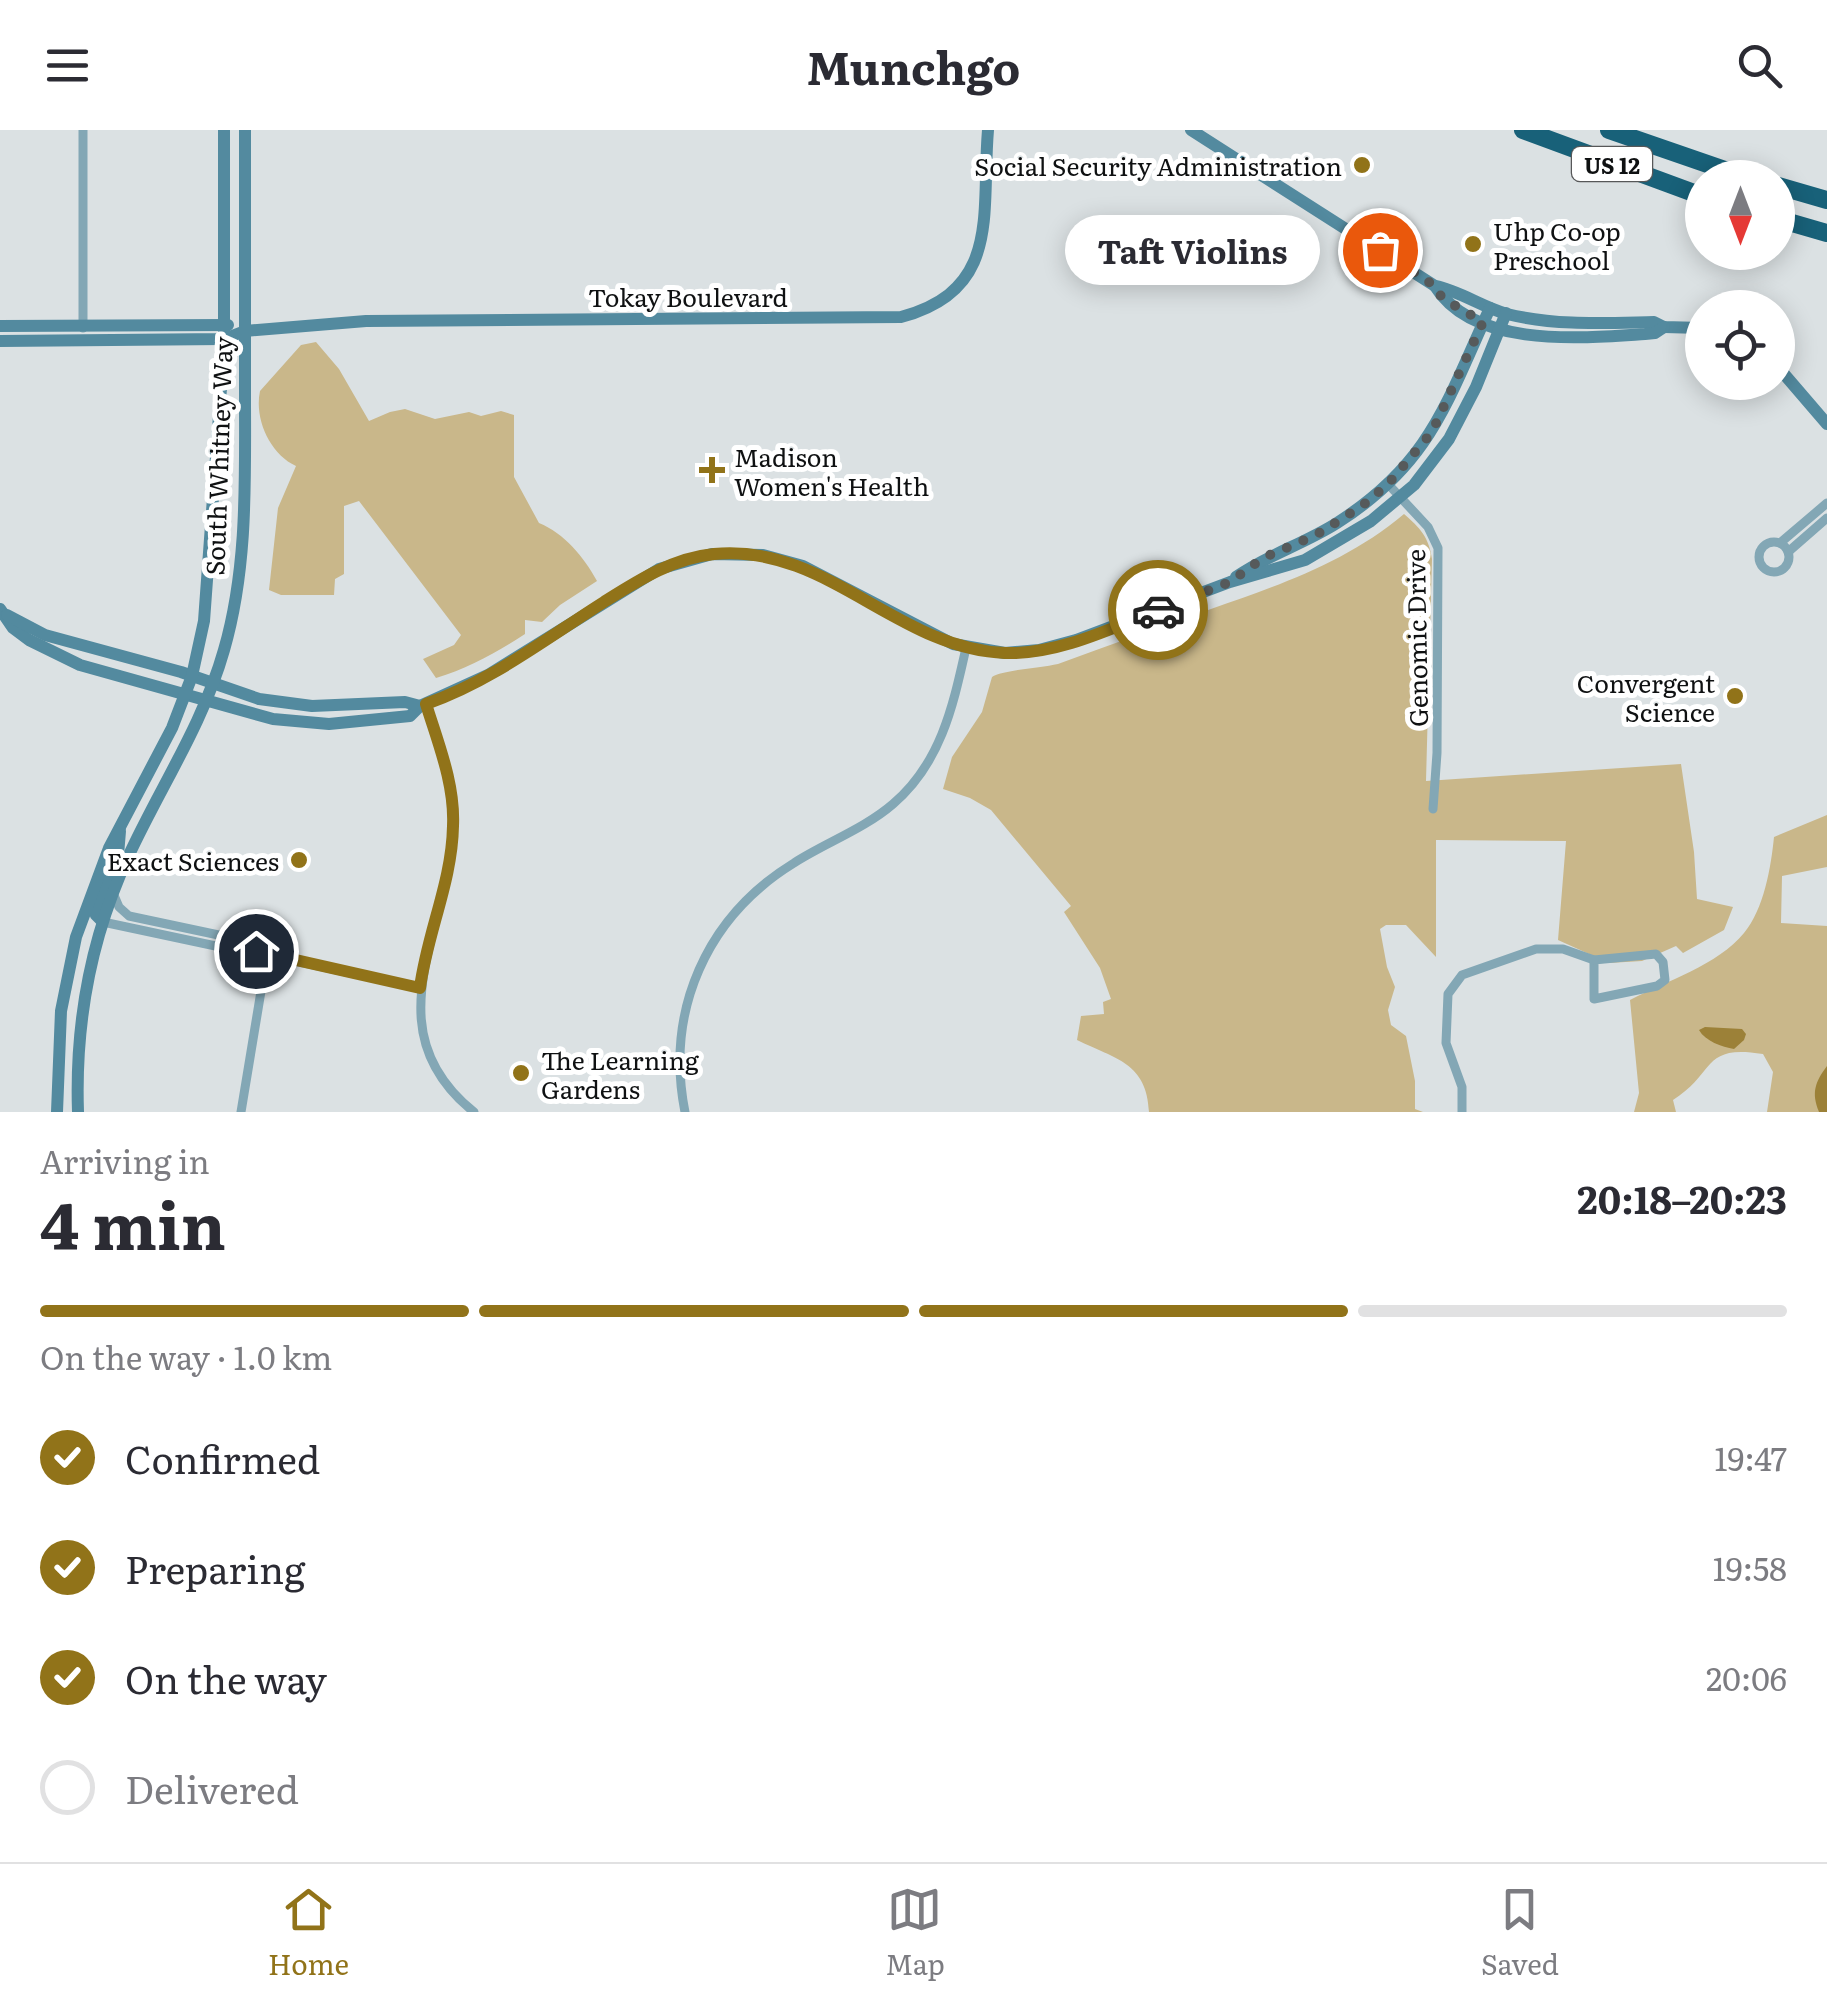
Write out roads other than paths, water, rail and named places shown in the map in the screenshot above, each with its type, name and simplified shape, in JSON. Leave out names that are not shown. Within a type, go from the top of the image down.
[{"type":"highway","name":"US 12","points":[[1523,130],[1685,190]]},
{"type":"highway","name":"US 12","points":[[1609,130],[1696,160]]},
{"type":"highway","points":[[1795,191],[1827,200]]},
{"type":"highway","points":[[1795,225],[1827,234]]},
{"type":"street","points":[[82,130],[83,341]]},
{"type":"street","name":"South Whitney Way","points":[[57,1112],[58,1042],[65,982],[86,905],[120,823],[172,728],[192,676],[207,598],[224,339],[224,130]]},
{"type":"street","name":"South Whitney Way","points":[[78,1112],[80,1027],[94,947],[131,850],[187,746],[207,699],[232,616],[243,544],[245,130]]},
{"type":"street","name":"Tokay Boulevard","points":[[0,340],[224,339],[245,331],[366,320],[901,317],[942,302],[972,272],[983,241],[988,130]]},
{"type":"street","points":[[1191,130],[1435,286],[1490,308],[1550,322],[1654,322],[1664,327],[1685,328]]},
{"type":"street","points":[[1435,286],[1442,298],[1483,322],[1534,336],[1573,339],[1655,333],[1664,327]]},
{"type":"street","points":[[1230,582],[1263,558],[1333,525],[1388,484],[1437,423],[1490,308]]},
{"type":"street","points":[[3,612],[13,628],[56,656],[80,665],[273,718],[329,724],[410,716],[423,705],[488,676],[659,569],[712,554],[749,553],[786,560],[840,584],[917,628],[966,648],[1005,653],[1056,646],[1324,552],[1372,521],[1401,498],[1449,439],[1506,313]]},
{"type":"street","name":"Tokay Boulevard","points":[[0,326],[224,324],[245,331]]},
{"type":"street","points":[[1795,386],[1827,424]]},
{"type":"street","name":"Genomic Drive","points":[[1388,484],[1428,527],[1438,548],[1433,809]]},
{"type":"street","points":[[1780,543],[1827,503]]},
{"type":"street","points":[[1788,552],[1780,543],[1768,542],[1760,549],[1758,558],[1770,572],[1780,571],[1787,564],[1788,552],[1827,518]]},
{"type":"street","points":[[3,612],[45,635],[282,703],[423,705]]},
{"type":"street","points":[[685,1112],[681,1033],[691,986],[707,949],[732,914],[761,885],[893,804],[912,784],[944,735],[966,648]]},
{"type":"street","points":[[423,705],[449,780],[454,826],[450,862],[420,988],[421,1022],[428,1049],[445,1081],[474,1112]]},
{"type":"street","points":[[120,823],[118,855],[96,915],[102,922],[225,948],[241,946]]},
{"type":"street","points":[[113,893],[122,912],[129,916],[228,937],[267,955],[420,988]]},
{"type":"street","points":[[1462,1112],[1462,1087],[1446,1043],[1448,994],[1462,975],[1536,948],[1563,949],[1594,960],[1656,954],[1663,962],[1665,980],[1657,986],[1594,999],[1594,960]]},
{"type":"street","points":[[241,1112],[267,955]]},
{"type":"place","name":"Social Security Administration","points":[[1362,165]]},
{"type":"place","name":"Uhp Co-op Preschool","points":[[1473,244]]},
{"type":"place","name":"Taft Violins","points":[[1380,250]]},
{"type":"place","name":"Madison Women's Health","points":[[712,470]]},
{"type":"place","name":"Convergent Science","points":[[1735,696]]},
{"type":"place","name":"Exact Sciences","points":[[299,860]]},
{"type":"place","name":"The Learning Gardens","points":[[521,1073]]}]
